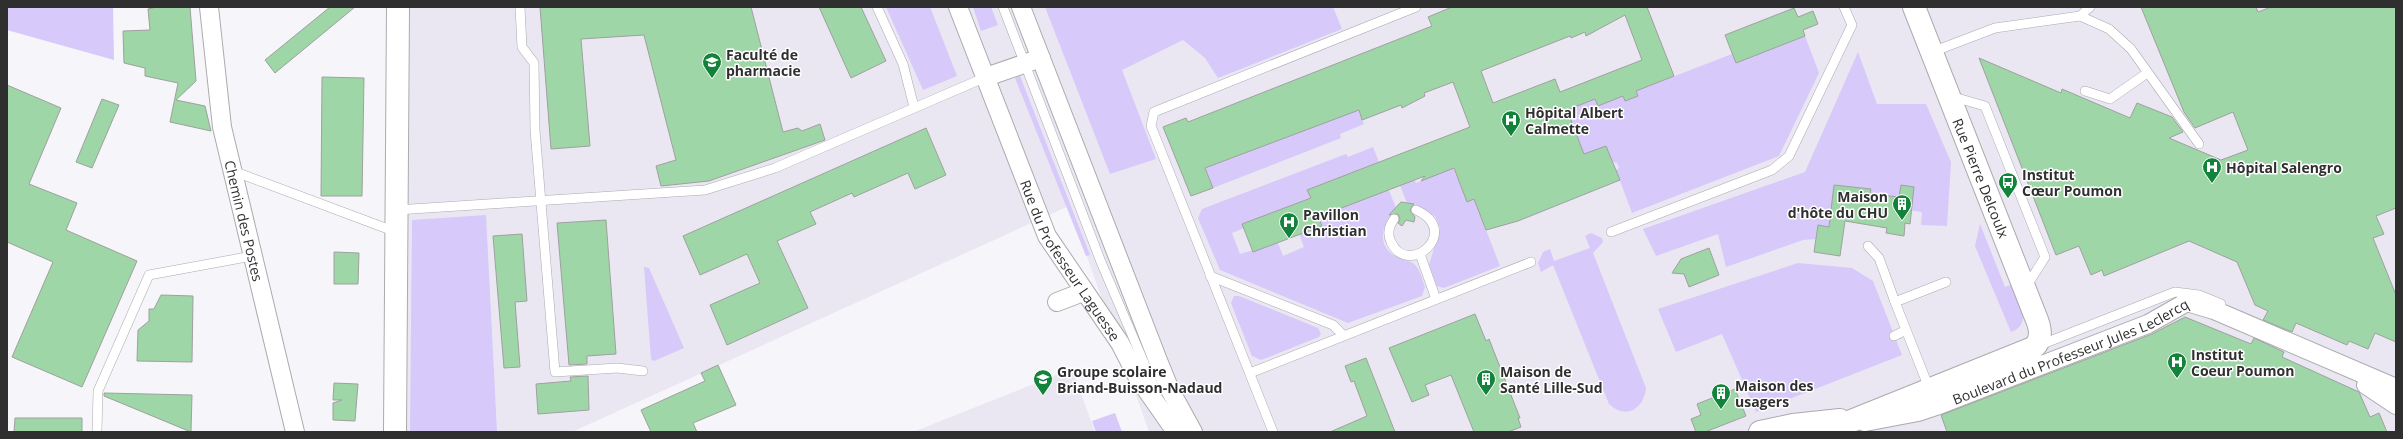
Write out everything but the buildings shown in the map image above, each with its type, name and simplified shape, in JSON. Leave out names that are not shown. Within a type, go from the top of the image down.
[{"type":"street","name":"Chemin des Postes","points":[[208,7],[218,102],[252,256],[295,432]]},
{"type":"street","points":[[395,432],[398,7]]},
{"type":"street","name":"Rue du Professeur Laguesse","points":[[958,7],[1047,236],[1083,292],[1120,343],[1137,376],[1176,432]]},
{"type":"street","name":"Rue du Professeur Laguesse","points":[[1021,7],[1159,363],[1170,390],[1193,432]]},
{"type":"street","name":"Rue Pierre Delcoulx","points":[[1914,7],[2040,328],[2040,339],[2033,348]]},
{"type":"street","points":[[986,77],[1041,58]]},
{"type":"street","points":[[1057,302],[1083,292]]},
{"type":"street","name":"Boulevard du Professeur Jules Leclercq","points":[[1829,430],[1928,410],[2148,324],[2187,302],[2214,310],[2396,388]]},
{"type":"street","name":"Boulevard du Professeur Jules Leclercq","points":[[1829,430],[1929,388],[2033,348]]},
{"type":"street","name":"Boulevard du Professeur Jules Leclercq","points":[[2322,357],[2337,370],[2380,392],[2396,405]]},
{"type":"street","name":"Boulevard du Professeur Jules Leclercq","points":[[1760,432],[1793,425],[1828,423],[1863,415]]},
{"type":"lane","points":[[520,7],[522,47],[534,63],[535,130],[555,372],[618,368],[643,371]]},
{"type":"lane","points":[[877,7],[902,64],[914,107]]},
{"type":"lane","points":[[1003,7],[1112,290],[1150,379],[1176,432]]},
{"type":"lane","points":[[1273,432],[1151,126],[1154,112],[1416,7]]},
{"type":"lane","points":[[1611,232],[1772,170],[1789,156],[1852,25],[1844,7]]},
{"type":"lane","points":[[2080,16],[2090,7]]},
{"type":"lane","points":[[1932,52],[1995,28],[2080,16],[2109,29],[2131,49],[2200,144]]},
{"type":"lane","points":[[2085,91],[2110,99],[2147,73]]},
{"type":"lane","points":[[396,210],[434,209],[635,196],[705,190],[775,168],[986,77]]},
{"type":"lane","points":[[1949,96],[1985,106],[2045,257],[2025,289]]},
{"type":"lane","points":[[233,171],[396,232]]},
{"type":"lane","points":[[1394,219],[1389,231],[1393,246],[1405,255],[1420,254],[1431,245],[1434,230],[1428,217],[1416,210]]},
{"type":"lane","points":[[1868,246],[1879,258],[1929,388]]},
{"type":"lane","points":[[1420,254],[1436,299]]},
{"type":"lane","points":[[97,432],[98,391],[149,275],[252,256]]},
{"type":"lane","points":[[1250,373],[1531,262]]},
{"type":"lane","points":[[1210,276],[1333,325],[1343,335]]},
{"type":"lane","points":[[1895,302],[1946,282]]},
{"type":"lane","points":[[1112,290],[1159,363]]},
{"type":"lane","points":[[2033,348],[2165,295],[2190,292],[2396,379]]},
{"type":"lane","points":[[1894,336],[1906,330]]},
{"type":"shaded area","points":[[7,7],[113,7],[114,60],[7,30]]},
{"type":"shaded area","points":[[398,7],[2396,7],[2396,432],[1149,432],[1069,206],[572,432],[395,432]]},
{"type":"shaded area","points":[[886,7],[930,7],[957,76],[923,90]]},
{"type":"shaded area","points":[[973,7],[991,7],[998,25],[981,31]]},
{"type":"shaded area","points":[[1045,7],[1333,7],[1342,29],[1218,78],[1205,58],[1183,40],[1122,70],[1156,159],[1110,174]]},
{"type":"shaded area","points":[[1805,36],[1819,73],[1779,156],[1632,213],[1616,170],[1619,168],[1617,163],[1584,154],[1567,110],[1595,99],[1623,96],[1625,101],[1638,96],[1636,91],[1732,54],[1736,63]]},
{"type":"shaded area","points":[[1858,52],[1877,104],[1926,104],[1951,162],[1947,226],[1921,225],[1922,212],[1908,210],[1912,206],[1914,187],[1901,186],[1899,200],[1880,195],[1870,201],[1871,189],[1835,185],[1829,227],[1818,225],[1816,239],[1803,240],[1726,267],[1718,234],[1656,256],[1643,229],[1805,172]]},
{"type":"shaded area","points":[[1020,76],[1090,255],[1086,256],[1015,78]]},
{"type":"shaded area","points":[[1358,110],[1364,124],[1340,134],[1341,138],[1213,188],[1205,168]]},
{"type":"shaded area","points":[[1373,147],[1379,162],[1308,190],[1311,198],[1243,224],[1244,228],[1232,233],[1240,254],[1278,243],[1283,256],[1304,247],[1299,234],[1321,226],[1318,217],[1377,194],[1388,188],[1396,208],[1385,226],[1383,239],[1389,251],[1395,256],[1415,265],[1425,287],[1422,296],[1348,323],[1220,270],[1198,218],[1202,209],[1346,154],[1348,157]]},
{"type":"shaded area","points":[[1451,163],[1467,201],[1474,199],[1500,266],[1444,288],[1437,286],[1429,265],[1440,228],[1435,216],[1417,205],[1407,203],[1399,183],[1413,178],[1416,183],[1428,178]]},
{"type":"shaded area","points":[[486,215],[497,432],[410,432],[412,220]]},
{"type":"shaded area","points":[[1980,224],[2005,287],[2014,283],[2021,304],[2023,318],[2021,324],[2018,329],[2011,332],[1975,246]]},
{"type":"shaded area","points":[[1591,233],[1602,238],[1603,242],[1593,253],[1646,388],[1642,402],[1638,407],[1628,412],[1615,409],[1609,404],[1553,265],[1541,272],[1538,263],[1543,252],[1550,249],[1554,261],[1590,248],[1585,236]]},
{"type":"shaded area","points":[[1798,263],[1852,268],[1873,281],[1902,355],[1756,412],[1722,334],[1676,352],[1658,309]]},
{"type":"shaded area","points":[[644,267],[649,268],[684,348],[654,361],[651,359]]},
{"type":"shaded area","points":[[1234,296],[1239,296],[1318,328],[1321,334],[1319,337],[1261,360],[1252,356],[1231,303]]},
{"type":"shaded area","name":"Groupe scolaire Briand-Buisson-Nadaud","points":[[1071,369],[1095,432],[913,432]]},
{"type":"shaded area","points":[[1115,413],[1122,432],[1096,432],[1092,421]]},
{"type":"place","name":"Faculté de pharmacie","points":[[712,79]]},
{"type":"place","name":"Hôpital Albert Calmette","points":[[1511,137]]},
{"type":"place","name":"Hôpital Salengro","points":[[2212,184]]},
{"type":"place","name":"Institut Cœur Poumon","points":[[2008,199]]},
{"type":"place","name":"Maison d'hôte du CHU","points":[[1902,221]]},
{"type":"place","name":"Pavillon Christian","points":[[1289,239]]},
{"type":"place","name":"Institut Coeur Poumon","points":[[2177,379]]},
{"type":"place","name":"Groupe scolaire Briand-Buisson-Nadaud","points":[[1043,396]]},
{"type":"place","name":"Maison de Santé Lille-Sud","points":[[1486,396]]},
{"type":"place","name":"Maison des usagers","points":[[1721,410]]}]
